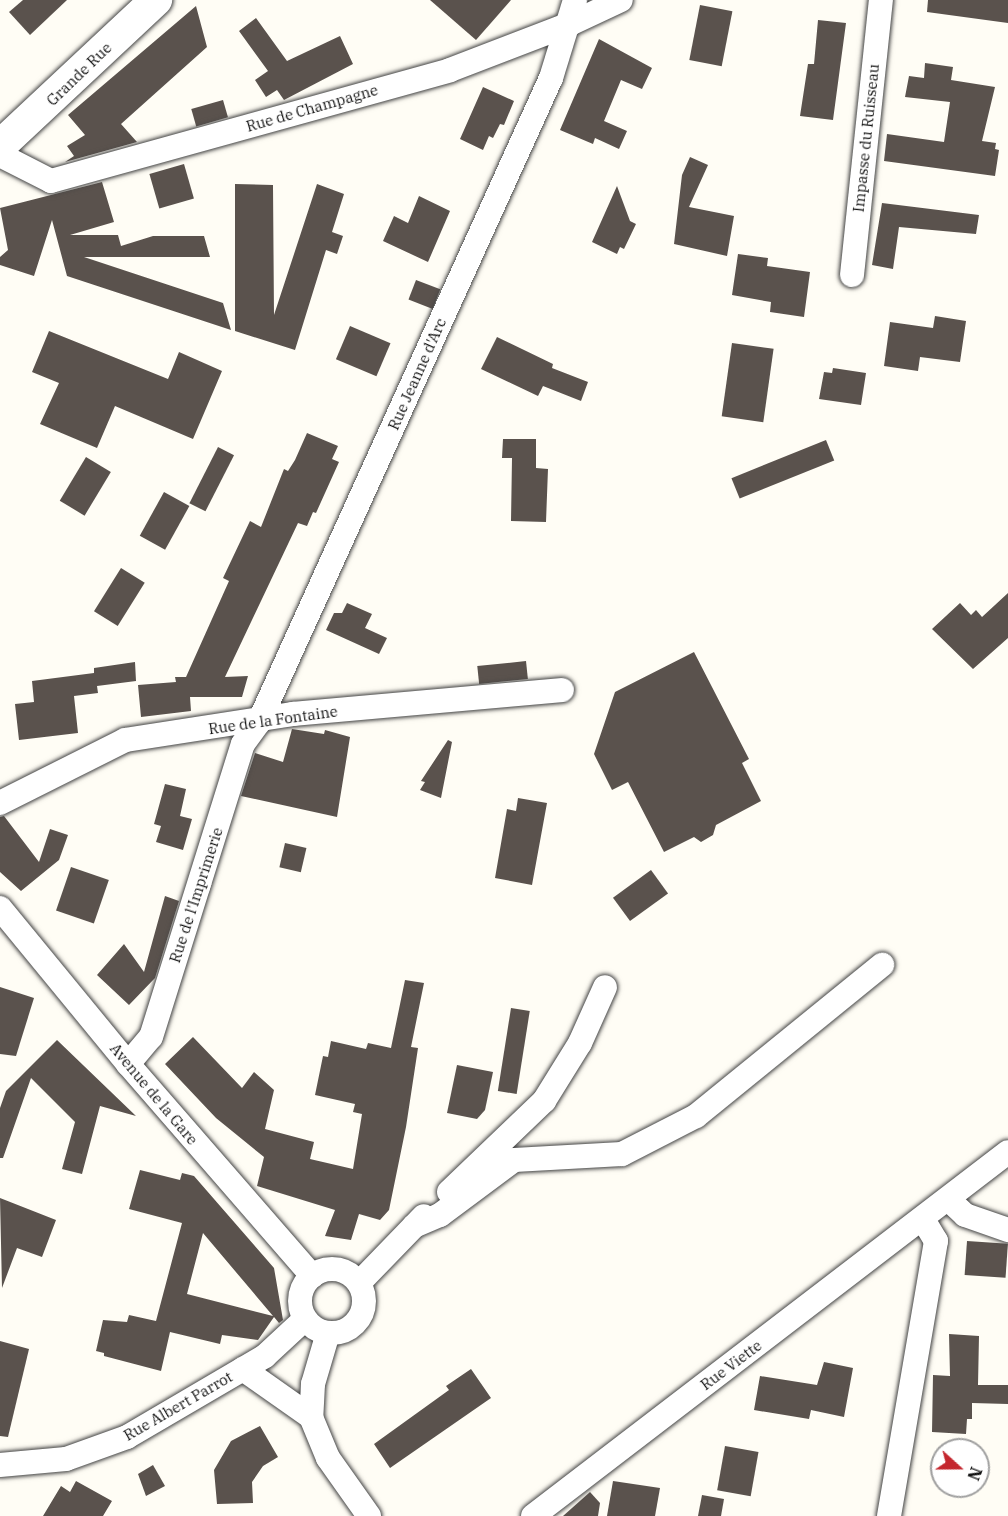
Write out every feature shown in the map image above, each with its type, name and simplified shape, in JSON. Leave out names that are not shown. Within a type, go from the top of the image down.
[{"type":"street","name":"Grande Rue","points":[[0,146],[156,0]]},
{"type":"street","name":"Rue Jeanne d'Arc","points":[[259,722],[546,89],[570,24],[575,0]]},
{"type":"street","name":"Rue de Champagne","points":[[0,155],[51,181],[450,70],[570,24],[621,0]]},
{"type":"street","name":"Impasse du Ruisseau","points":[[852,275],[881,0]]},
{"type":"street","name":"Rue de la Fontaine","points":[[0,803],[125,740],[259,722],[293,714],[562,690]]},
{"type":"street","name":"Rue de l'Imprimerie","points":[[128,1064],[151,1037],[243,744],[259,722]]},
{"type":"street","name":"Avenue de la Gare","points":[[0,908],[128,1064],[312,1276]]},
{"type":"street","points":[[414,1226],[440,1215],[514,1160],[622,1154],[696,1116],[882,965]]},
{"type":"street","points":[[359,1283],[414,1226],[544,1101],[580,1043],[605,987]]},
{"type":"street","name":"Rue Viette","points":[[536,1515],[1008,1152]]},
{"type":"street","points":[[948,1199],[965,1215],[1008,1230]]},
{"type":"street","points":[[889,1516],[936,1241],[923,1219]]},
{"type":"street","points":[[331,1269],[342,1270],[359,1283],[363,1293],[362,1313],[348,1329],[328,1333],[305,1319],[300,1301],[312,1276],[331,1269]]},
{"type":"street","name":"Rue Albert Parrot","points":[[0,1465],[66,1459],[127,1437],[265,1356],[305,1319]]},
{"type":"street","points":[[328,1333],[313,1384],[311,1417],[328,1458],[369,1516]]},
{"type":"street","points":[[243,1369],[311,1417]]},
{"type":"building","points":[[23,0],[67,0],[30,35],[9,12]]},
{"type":"building","points":[[430,0],[511,0],[476,40]]},
{"type":"building","points":[[928,0],[1008,0],[1008,23],[927,12]]},
{"type":"building","points":[[700,5],[732,11],[722,66],[689,60]]},
{"type":"building","points":[[196,6],[207,47],[121,124],[137,142],[65,162],[74,156],[67,146],[85,135],[68,115]]},
{"type":"building","points":[[256,18],[287,61],[340,36],[353,64],[284,100],[277,90],[266,97],[255,80],[268,71],[239,31]]},
{"type":"building","points":[[818,20],[846,23],[833,120],[800,116],[808,64],[814,64]]},
{"type":"building","points":[[599,39],[652,68],[642,89],[621,80],[604,121],[627,131],[619,149],[595,138],[593,144],[560,130]]},
{"type":"building","points":[[925,63],[953,67],[951,80],[995,87],[982,141],[996,143],[995,149],[999,150],[995,176],[884,161],[887,134],[944,142],[950,102],[905,97],[909,76],[924,78]]},
{"type":"building","points":[[483,87],[514,101],[504,125],[500,124],[493,138],[489,136],[483,150],[460,139]]},
{"type":"building","points":[[223,100],[228,117],[196,126],[191,109]]},
{"type":"building","points":[[690,157],[708,165],[689,207],[734,216],[727,256],[674,244],[682,175]]},
{"type":"building","points":[[184,164],[194,199],[159,209],[149,174]]},
{"type":"building","points":[[102,182],[114,222],[70,235],[118,235],[121,246],[153,236],[204,236],[210,257],[84,257],[223,303],[231,330],[67,276],[52,220],[34,276],[0,265],[0,257],[8,250],[0,208]]},
{"type":"building","points":[[235,184],[273,185],[274,315],[317,184],[344,194],[332,232],[343,236],[337,254],[326,250],[295,350],[235,331]]},
{"type":"building","points":[[617,186],[630,221],[636,224],[624,249],[620,247],[617,254],[592,242]]},
{"type":"building","points":[[419,196],[450,211],[428,262],[383,241],[394,216],[408,223]]},
{"type":"building","points":[[882,203],[979,215],[976,234],[899,227],[893,269],[872,265]]},
{"type":"building","points":[[738,254],[768,258],[767,266],[810,272],[804,317],[770,312],[771,302],[732,295]]},
{"type":"building","points":[[416,280],[440,289],[433,309],[408,300]]},
{"type":"building","points":[[935,316],[966,321],[960,362],[920,357],[918,371],[884,366],[890,322],[933,328]]},
{"type":"building","points":[[350,326],[391,343],[376,376],[336,359]]},
{"type":"building","points":[[49,331],[168,379],[179,352],[222,371],[193,439],[115,406],[97,448],[40,424],[59,383],[32,372]]},
{"type":"building","points":[[497,337],[553,364],[552,368],[588,382],[581,401],[543,386],[538,396],[481,369]]},
{"type":"building","points":[[732,343],[774,349],[763,422],[722,416]]},
{"type":"building","points":[[833,368],[866,373],[861,405],[819,399],[824,372],[832,373]]},
{"type":"building","points":[[307,433],[338,446],[332,459],[339,462],[316,513],[313,512],[307,526],[298,523],[225,677],[248,676],[242,697],[190,697],[191,711],[141,717],[138,685],[176,682],[175,677],[186,677],[229,581],[223,578],[250,521],[261,527],[284,469],[288,471]]},
{"type":"building","points":[[503,439],[536,439],[536,468],[548,469],[546,522],[511,521],[512,458],[502,458]]},
{"type":"building","points":[[826,440],[834,460],[740,499],[731,478]]},
{"type":"building","points":[[218,447],[234,455],[205,511],[189,503]]},
{"type":"building","points":[[86,457],[111,472],[85,516],[60,501]]},
{"type":"building","points":[[164,492],[189,506],[165,550],[140,536]]},
{"type":"building","points":[[121,568],[145,583],[118,626],[94,611]]},
{"type":"building","points":[[1008,593],[1008,638],[973,669],[932,629],[960,603],[971,615],[976,610],[982,617]]},
{"type":"building","points":[[347,603],[372,614],[365,628],[387,638],[379,654],[326,630],[334,613],[342,613]]},
{"type":"building","points":[[694,652],[749,759],[742,763],[761,801],[716,825],[713,835],[701,842],[694,837],[664,852],[628,782],[612,790],[594,754],[615,692]]},
{"type":"building","points":[[526,661],[528,679],[479,684],[477,666]]},
{"type":"building","points":[[135,662],[136,681],[97,686],[98,693],[74,696],[78,733],[19,740],[15,704],[34,702],[32,681],[94,673],[94,668]]},
{"type":"building","points":[[292,729],[324,734],[325,730],[350,737],[337,817],[241,796],[255,753],[283,762]]},
{"type":"building","points":[[448,740],[452,742],[441,798],[420,790],[425,782],[421,781]]},
{"type":"building","points":[[165,784],[186,789],[180,816],[192,819],[183,850],[156,842],[161,826],[154,824]]},
{"type":"building","points":[[518,798],[547,803],[532,885],[495,878],[507,809],[516,811]]},
{"type":"building","points":[[4,816],[39,862],[50,829],[68,835],[59,860],[21,891],[0,872],[0,817]]},
{"type":"building","points":[[285,843],[306,848],[301,872],[279,867]]},
{"type":"building","points":[[71,867],[109,880],[94,924],[56,910]]},
{"type":"building","points":[[651,870],[668,893],[630,921],[613,898]]},
{"type":"building","points":[[165,896],[179,901],[155,978],[129,1005],[97,975],[124,944],[144,972]]},
{"type":"building","points":[[405,980],[424,983],[411,1047],[418,1048],[406,1127],[389,1210],[380,1220],[359,1214],[351,1240],[325,1236],[335,1210],[257,1186],[264,1157],[216,1118],[165,1064],[193,1037],[242,1088],[254,1072],[274,1090],[265,1129],[314,1142],[310,1159],[353,1169],[362,1114],[353,1112],[355,1104],[315,1095],[323,1056],[328,1057],[331,1041],[366,1049],[368,1043],[391,1048]]},
{"type":"building","points":[[0,987],[34,998],[16,1056],[0,1054]]},
{"type":"building","points":[[511,1008],[530,1011],[517,1094],[498,1091]]},
{"type":"building","points":[[57,1040],[136,1116],[100,1106],[82,1174],[62,1169],[75,1122],[31,1078],[3,1158],[0,1158],[0,1108],[6,1091]]},
{"type":"building","points":[[457,1065],[493,1072],[485,1110],[477,1119],[447,1113]]},
{"type":"building","points":[[140,1170],[180,1180],[182,1173],[194,1176],[274,1268],[283,1320],[279,1323],[274,1317],[258,1340],[222,1335],[220,1344],[170,1332],[161,1371],[104,1356],[104,1353],[96,1351],[103,1320],[127,1322],[129,1315],[156,1321],[182,1223],[129,1209]],"holes":[[[203,1233],[273,1316],[187,1294]]]},
{"type":"building","points":[[0,1198],[56,1220],[42,1257],[17,1248],[2,1288]]},
{"type":"building","points":[[967,1241],[1008,1244],[1006,1278],[965,1275]]},
{"type":"building","points":[[949,1334],[979,1336],[978,1385],[1008,1385],[1008,1404],[972,1403],[972,1419],[967,1419],[966,1434],[932,1432],[933,1375],[950,1376]]},
{"type":"building","points":[[0,1341],[29,1349],[8,1437],[0,1436]]},
{"type":"building","points":[[824,1362],[853,1368],[844,1417],[811,1410],[809,1419],[754,1410],[760,1376],[817,1385]]},
{"type":"building","points":[[471,1369],[491,1398],[390,1468],[374,1444],[449,1390],[446,1386]]},
{"type":"building","points":[[260,1426],[278,1457],[263,1466],[252,1482],[253,1503],[217,1504],[214,1470],[231,1441]]},
{"type":"building","points":[[725,1446],[758,1452],[751,1496],[717,1490]]},
{"type":"building","points":[[153,1465],[165,1486],[146,1496],[138,1474]]},
{"type":"building","points":[[76,1481],[112,1501],[103,1516],[43,1516],[61,1486],[70,1492]]},
{"type":"building","points":[[613,1481],[660,1488],[655,1516],[607,1516]]},
{"type":"building","points":[[590,1492],[600,1503],[598,1516],[563,1516]]},
{"type":"building","points":[[702,1495],[724,1499],[721,1516],[698,1516]]}]
